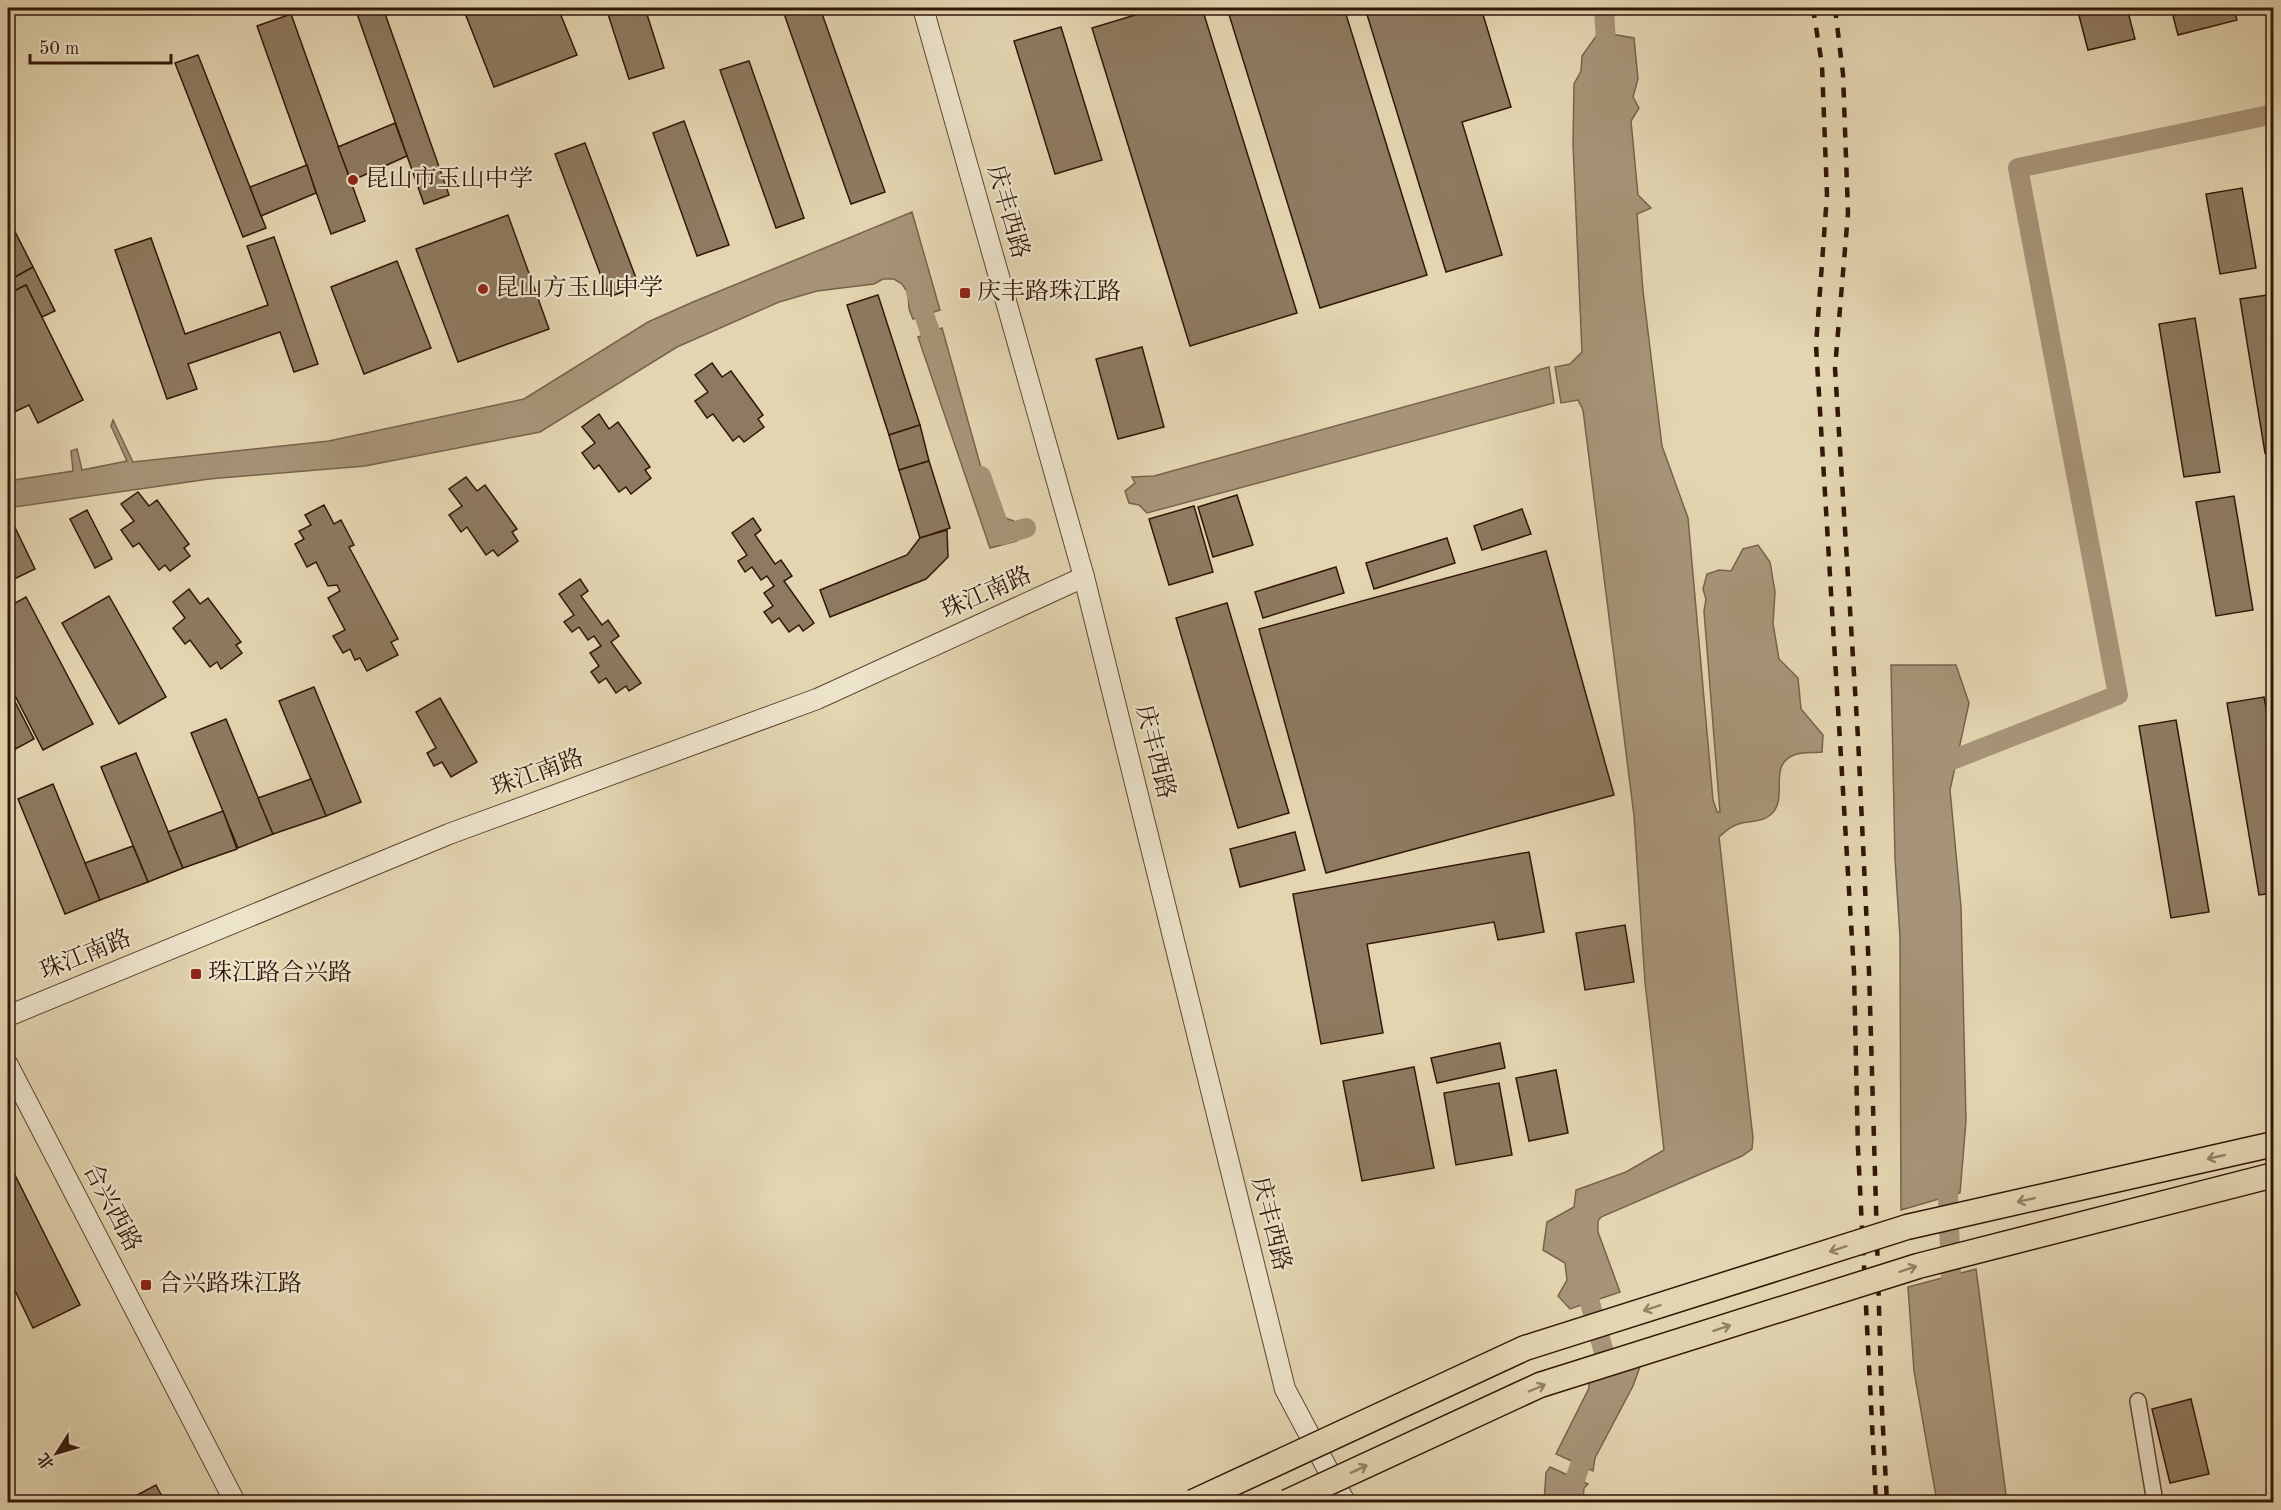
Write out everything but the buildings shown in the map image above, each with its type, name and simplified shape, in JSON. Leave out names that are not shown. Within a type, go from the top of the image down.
[{"type":"main road","points":[[1193,1503],[1525,1348],[1907,1227],[2274,1144]]},
{"type":"main road","points":[[1287,1503],[1540,1386],[1918,1266],[2274,1175]]},
{"type":"street","name":"庆丰西路","points":[[923,8],[1084,577],[1285,1389],[1345,1503]]},
{"type":"street","name":"珠江南路","points":[[8,1016],[449,834],[817,699],[1084,577]]},
{"type":"street","name":"合兴西路","points":[[8,1065],[236,1503]]},
{"type":"street","points":[[2138,1401],[2155,1503]]},
{"type":"shaded area","points":[[1599,32],[1634,38],[1638,79],[1633,97],[1639,108],[1631,121],[1638,195],[1651,208],[1637,214],[1643,291],[1662,446],[1688,518],[1713,800],[1717,812],[1720,812],[1704,611],[1706,599],[1703,589],[1707,574],[1719,570],[1731,571],[1743,549],[1758,545],[1770,562],[1775,592],[1773,624],[1779,659],[1798,678],[1801,709],[1823,735],[1822,752],[1794,755],[1781,767],[1778,801],[1769,816],[1735,825],[1719,837],[1753,1138],[1752,1149],[1742,1156],[1601,1217],[1598,1221],[1598,1232],[1620,1292],[1570,1309],[1558,1296],[1567,1280],[1565,1263],[1543,1250],[1547,1222],[1574,1207],[1576,1190],[1626,1172],[1664,1150],[1645,982],[1634,816],[1583,410],[1578,400],[1561,403],[1555,367],[1570,364],[1582,352],[1573,145],[1574,84],[1581,71],[1582,56]]},
{"type":"shaded area","points":[[912,212],[940,310],[913,319],[909,309],[908,293],[902,284],[894,279],[883,279],[874,284],[817,291],[779,302],[677,347],[540,432],[365,466],[209,479],[8,508],[8,481],[73,471],[71,451],[77,449],[82,470],[127,461],[111,426],[113,420],[133,462],[329,441],[524,399],[648,322]]},
{"type":"shaded area","points":[[942,328],[994,514],[1014,521],[1017,541],[990,548],[918,337]]},
{"type":"shaded area","points":[[1549,367],[1554,403],[1147,513],[1139,505],[1129,503],[1125,491],[1135,483],[1132,477],[1154,476]]},
{"type":"shaded area","points":[[1891,665],[1956,665],[1969,703],[1950,790],[1961,907],[1966,1121],[1960,1193],[1901,1210],[1900,937],[1895,859]]},
{"type":"shaded area","points":[[1976,1269],[2007,1502],[1937,1502],[1914,1371],[1908,1287]]},
{"type":"shaded area","points":[[1641,1364],[1633,1386],[1595,1458],[1593,1471],[1556,1454],[1589,1388],[1589,1380]]},
{"type":"shaded area","points":[[1550,1467],[1588,1484],[1584,1488],[1583,1502],[1544,1502],[1546,1473]]},
{"type":"waterway","points":[[1604,8],[1607,59]]},
{"type":"waterway","points":[[1934,767],[2118,695],[2018,168],[2274,114]]},
{"type":"waterway","points":[[916,292],[939,357]]},
{"type":"waterway","points":[[981,476],[1002,535],[1026,528]]},
{"type":"waterway","points":[[1947,1170],[1952,1303]]},
{"type":"waterway","points":[[1583,1278],[1611,1377]]},
{"type":"waterway","points":[[1567,1502],[1589,1440]]},
{"type":"railway","points":[[1813,8],[1822,65],[1827,195],[1816,345],[1854,972],[1858,1149],[1876,1502]]},
{"type":"railway","points":[[1835,8],[1843,74],[1848,213],[1835,368],[1858,738],[1869,971],[1882,1410],[1887,1502]]},
{"type":"place","name":"昆山市玉山中学","points":[[353,180]]},
{"type":"place","name":"昆山方玉山中学","points":[[483,289]]},
{"type":"place","name":"庆丰路珠江路","points":[[965,293]]},
{"type":"place","name":"珠江路合兴路","points":[[196,974]]},
{"type":"place","name":"合兴路珠江路","points":[[146,1285]]}]
